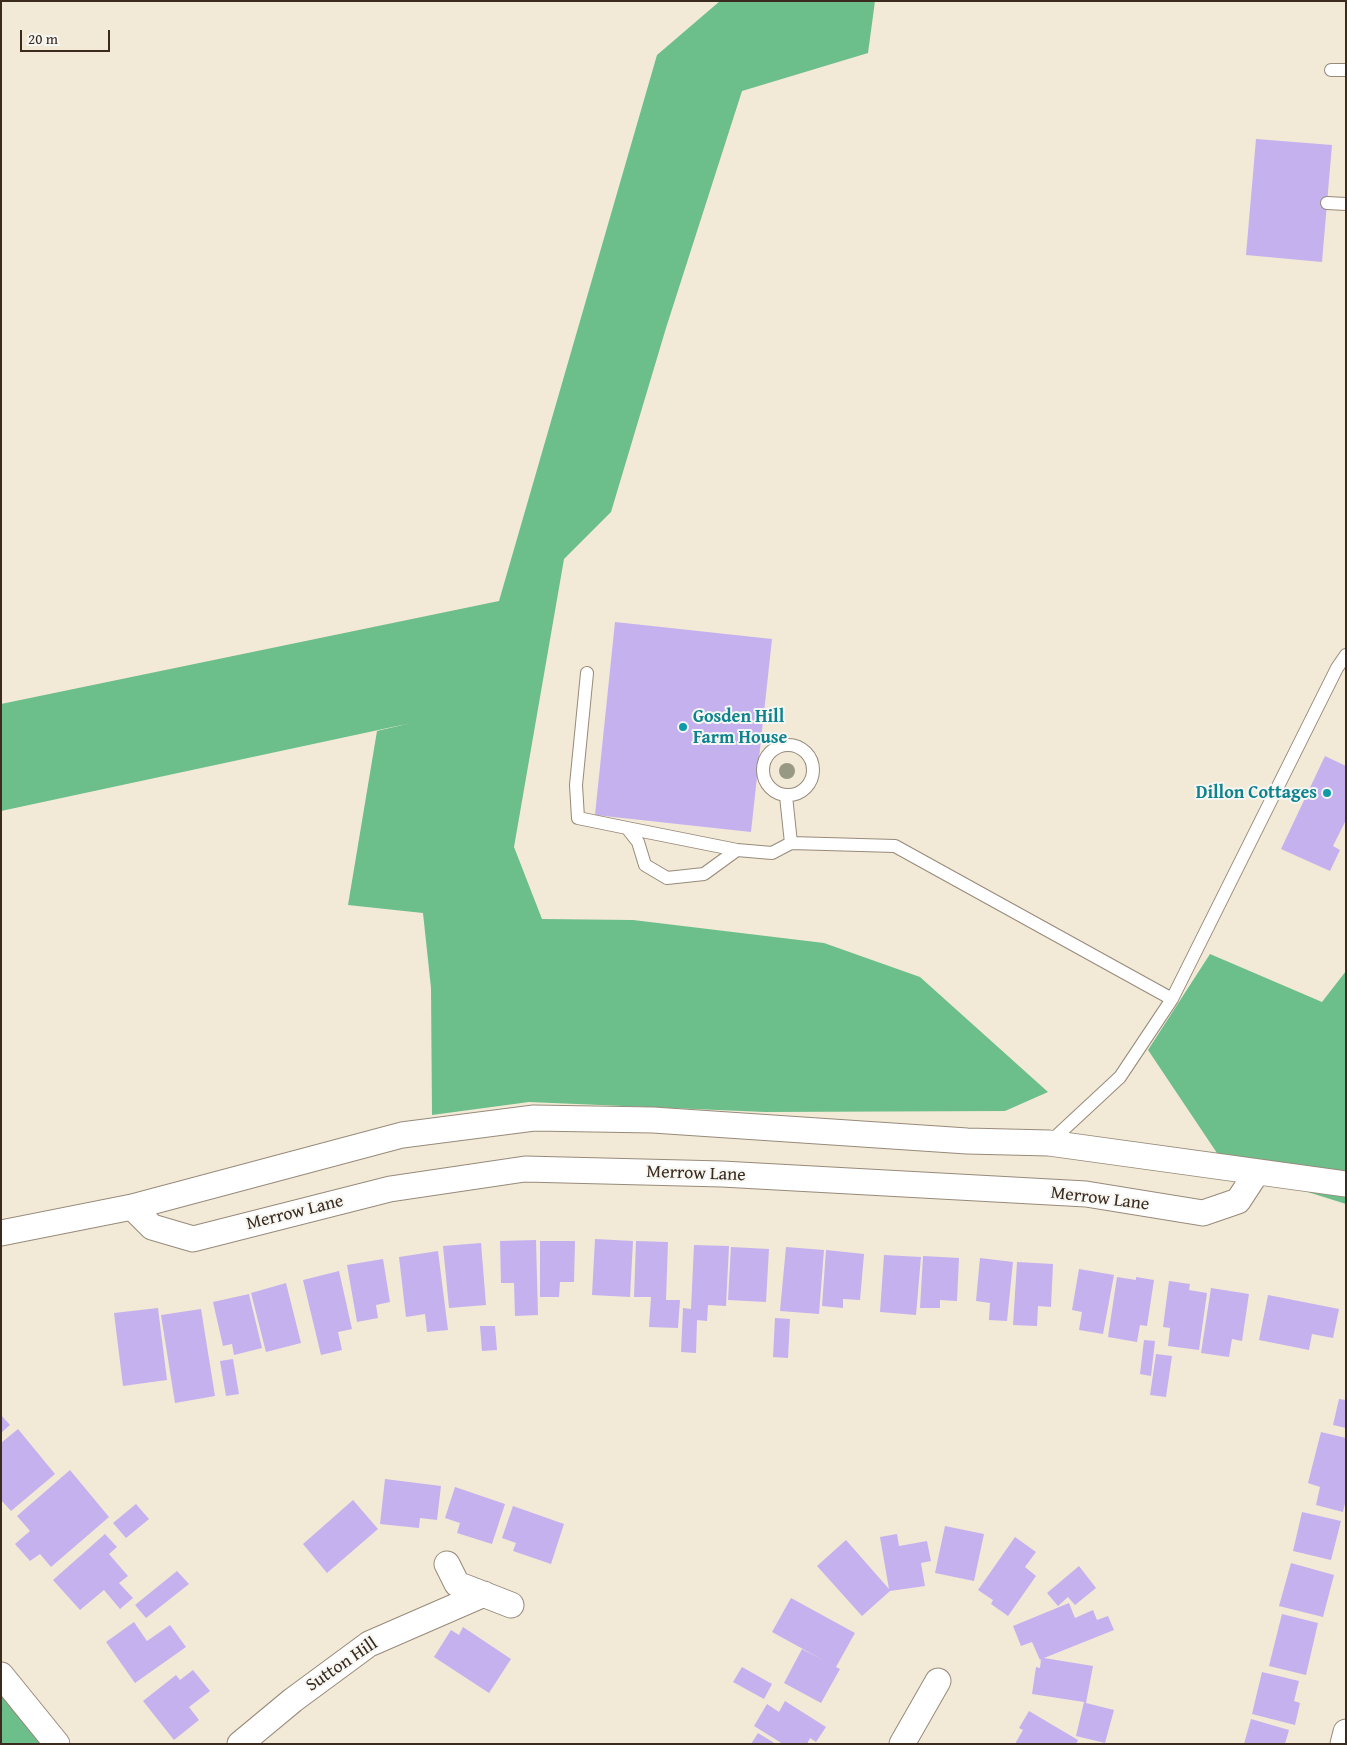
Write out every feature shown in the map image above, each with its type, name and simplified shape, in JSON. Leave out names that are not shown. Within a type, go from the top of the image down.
[{"type":"street","points":[[1,1233],[132,1207],[402,1135],[534,1118],[652,1120],[967,1140],[1049,1143],[1346,1184]]},
{"type":"street","name":"Merrow Lane","points":[[132,1207],[152,1227],[193,1238],[390,1189],[525,1169],[722,1174],[1086,1194],[1203,1212],[1238,1201],[1257,1172]]},
{"type":"street","points":[[447,1564],[457,1584],[511,1605]]},
{"type":"street","name":"Sutton Hill","points":[[240,1744],[293,1700],[369,1644],[484,1594]]},
{"type":"street","points":[[1,1675],[57,1744]]},
{"type":"street","points":[[902,1744],[938,1681]]},
{"type":"street","points":[[1343,1744],[1346,1732]]},
{"type":"lane","points":[[1331,70],[1346,70]]},
{"type":"lane","points":[[1327,203],[1346,204]]},
{"type":"lane","points":[[1049,1143],[1120,1077],[1172,999],[1336,668],[1346,655]]},
{"type":"lane","points":[[588,673],[576,785],[578,818],[736,850],[772,852],[791,843],[895,846],[1172,999]]},
{"type":"lane","points":[[785,745],[794,746],[808,754],[813,770],[812,778],[802,791],[786,796],[771,790],[766,783],[762,767],[770,752],[777,747],[785,745]]},
{"type":"lane","points":[[786,796],[791,843]]},
{"type":"lane","points":[[627,828],[638,842],[645,865],[667,878],[704,874],[736,850]]},
{"type":"green space","points":[[720,1],[875,1],[868,53],[742,91],[666,328],[611,512],[564,559],[514,847],[542,919],[633,920],[824,943],[920,977],[1048,1092],[1005,1111],[765,1112],[529,1102],[432,1115],[431,988],[423,913],[348,905],[377,731],[411,723],[1,811],[1,704],[499,601],[657,55]]},
{"type":"green space","points":[[1210,954],[1322,1002],[1346,971],[1346,1204],[1295,1188],[1221,1159],[1148,1050]]},
{"type":"green space","points":[[1,1692],[41,1744],[1,1744]]},
{"type":"building","points":[[1256,139],[1332,145],[1322,262],[1246,255]]},
{"type":"building","name":"Gosden Hill Farm House","points":[[615,622],[772,639],[751,832],[595,815]]},
{"type":"building","name":"Dillon Cottages","points":[[1325,756],[1346,766],[1346,820],[1333,846],[1340,850],[1330,871],[1281,849]]},
{"type":"building","points":[[595,1239],[633,1241],[630,1297],[592,1295]]},
{"type":"building","points":[[536,1240],[538,1315],[515,1316],[514,1283],[501,1283],[500,1241]]},
{"type":"building","points":[[540,1241],[575,1241],[574,1282],[560,1282],[559,1297],[540,1297]]},
{"type":"building","points":[[636,1241],[668,1242],[666,1300],[680,1300],[678,1328],[649,1327],[651,1297],[634,1297]]},
{"type":"building","points":[[481,1243],[486,1305],[449,1308],[443,1246]]},
{"type":"building","points":[[694,1245],[729,1246],[726,1306],[708,1305],[707,1321],[697,1320],[696,1353],[681,1352],[683,1308],[691,1309]]},
{"type":"building","points":[[731,1247],[769,1249],[766,1302],[728,1300]]},
{"type":"building","points":[[786,1247],[824,1250],[819,1314],[780,1311]]},
{"type":"building","points":[[826,1250],[864,1254],[860,1300],[843,1299],[843,1308],[822,1306]]},
{"type":"building","points":[[438,1251],[448,1330],[427,1332],[425,1314],[406,1317],[399,1257]]},
{"type":"building","points":[[884,1255],[921,1257],[916,1315],[880,1312]]},
{"type":"building","points":[[923,1256],[959,1258],[957,1301],[940,1300],[940,1308],[920,1308]]},
{"type":"building","points":[[980,1258],[1013,1262],[1007,1321],[989,1320],[990,1303],[976,1301]]},
{"type":"building","points":[[383,1259],[390,1302],[376,1305],[378,1318],[357,1322],[347,1265]]},
{"type":"building","points":[[1017,1262],[1053,1264],[1051,1307],[1038,1306],[1037,1326],[1013,1325]]},
{"type":"building","points":[[1079,1269],[1114,1275],[1103,1334],[1079,1330],[1082,1312],[1072,1310]]},
{"type":"building","points":[[339,1271],[352,1329],[338,1332],[342,1350],[321,1355],[303,1280]]},
{"type":"building","points":[[1117,1277],[1136,1280],[1136,1277],[1154,1280],[1147,1326],[1140,1325],[1137,1342],[1108,1337]]},
{"type":"building","points":[[1169,1281],[1190,1284],[1189,1290],[1207,1293],[1199,1350],[1168,1346],[1170,1328],[1163,1327]]},
{"type":"building","points":[[286,1283],[301,1343],[266,1352],[251,1293]]},
{"type":"building","points":[[1211,1288],[1249,1294],[1242,1341],[1232,1339],[1229,1357],[1201,1353]]},
{"type":"building","points":[[249,1294],[262,1348],[234,1355],[232,1344],[223,1346],[213,1302]]},
{"type":"building","points":[[1268,1295],[1339,1309],[1333,1338],[1312,1334],[1309,1350],[1259,1340]]},
{"type":"building","points":[[158,1308],[167,1380],[123,1386],[114,1313]]},
{"type":"building","points":[[201,1309],[215,1396],[175,1403],[161,1315]]},
{"type":"building","points":[[775,1318],[790,1319],[788,1358],[773,1357]]},
{"type":"building","points":[[480,1326],[495,1326],[497,1350],[482,1351]]},
{"type":"building","points":[[1144,1340],[1155,1341],[1151,1376],[1140,1374]]},
{"type":"building","points":[[1156,1354],[1172,1356],[1166,1397],[1150,1395]]},
{"type":"building","points":[[233,1359],[239,1394],[226,1396],[220,1361]]},
{"type":"building","points":[[1339,1399],[1346,1400],[1346,1428],[1333,1425]]},
{"type":"building","points":[[1,1415],[10,1425],[1,1433]]},
{"type":"building","points":[[18,1429],[55,1474],[11,1511],[1,1500],[1,1443]]},
{"type":"building","points":[[1321,1432],[1346,1438],[1346,1499],[1343,1512],[1316,1505],[1320,1487],[1308,1483]]},
{"type":"building","points":[[70,1470],[109,1517],[51,1567],[40,1554],[30,1561],[15,1544],[30,1531],[17,1516]]},
{"type":"building","points":[[385,1479],[441,1486],[437,1520],[420,1518],[419,1528],[380,1524]]},
{"type":"building","points":[[455,1487],[505,1504],[492,1544],[457,1533],[460,1523],[445,1518]]},
{"type":"building","points":[[353,1500],[378,1529],[327,1573],[303,1544]]},
{"type":"building","points":[[136,1504],[149,1519],[126,1538],[113,1523]]},
{"type":"building","points":[[513,1506],[564,1524],[551,1564],[513,1551],[516,1543],[502,1538]]},
{"type":"building","points":[[1302,1512],[1341,1521],[1331,1560],[1293,1551]]},
{"type":"building","points":[[945,1526],[984,1534],[974,1581],[935,1573]]},
{"type":"building","points":[[105,1534],[117,1547],[109,1554],[128,1576],[119,1583],[133,1598],[120,1609],[104,1590],[80,1610],[53,1580]]},
{"type":"building","points":[[897,1534],[899,1546],[927,1541],[931,1561],[921,1563],[925,1586],[890,1591],[862,1616],[817,1566],[846,1540],[889,1589],[880,1537]]},
{"type":"building","points":[[1015,1537],[1036,1552],[1025,1567],[1036,1576],[1008,1616],[991,1604],[993,1600],[978,1590]]},
{"type":"building","points":[[1291,1563],[1334,1575],[1323,1617],[1279,1606]]},
{"type":"building","points":[[1079,1566],[1096,1588],[1075,1605],[1068,1597],[1058,1606],[1047,1593]]},
{"type":"building","points":[[177,1571],[189,1584],[146,1618],[135,1605]]},
{"type":"building","points":[[791,1598],[855,1633],[836,1667],[840,1669],[821,1703],[784,1683],[802,1649],[825,1661],[772,1632]]},
{"type":"building","points":[[1069,1603],[1075,1618],[1093,1610],[1097,1620],[1108,1616],[1114,1630],[1044,1658],[1093,1666],[1086,1703],[1114,1710],[1105,1743],[1076,1736],[1084,1702],[1032,1694],[1036,1667],[1040,1668],[1041,1659],[1032,1642],[1021,1646],[1013,1626]]},
{"type":"building","points":[[1282,1614],[1318,1623],[1306,1675],[1269,1666]]},
{"type":"building","points":[[134,1622],[147,1641],[170,1625],[186,1647],[135,1683],[106,1642]]},
{"type":"building","points":[[463,1627],[511,1659],[489,1693],[434,1657],[451,1630],[459,1635]]},
{"type":"building","points":[[742,1667],[772,1684],[764,1699],[733,1682]]},
{"type":"building","points":[[193,1670],[210,1691],[189,1707],[199,1720],[174,1740],[143,1701],[176,1675],[180,1680]]},
{"type":"building","points":[[1262,1672],[1299,1681],[1294,1701],[1300,1703],[1295,1725],[1252,1714]]},
{"type":"building","points":[[785,1701],[826,1727],[816,1742],[810,1738],[807,1744],[783,1744],[754,1726],[767,1704],[779,1712]]},
{"type":"building","points":[[1029,1711],[1078,1740],[1076,1744],[1015,1744],[1023,1730],[1019,1728]]},
{"type":"building","points":[[1251,1719],[1289,1730],[1285,1744],[1244,1744]]},
{"type":"building","points":[[758,1733],[776,1744],[751,1744]]},
{"type":"place","name":"Gosden Hill Farm House","points":[[683,727]]},
{"type":"place","name":"Dillon Cottages","points":[[1327,793]]}]
